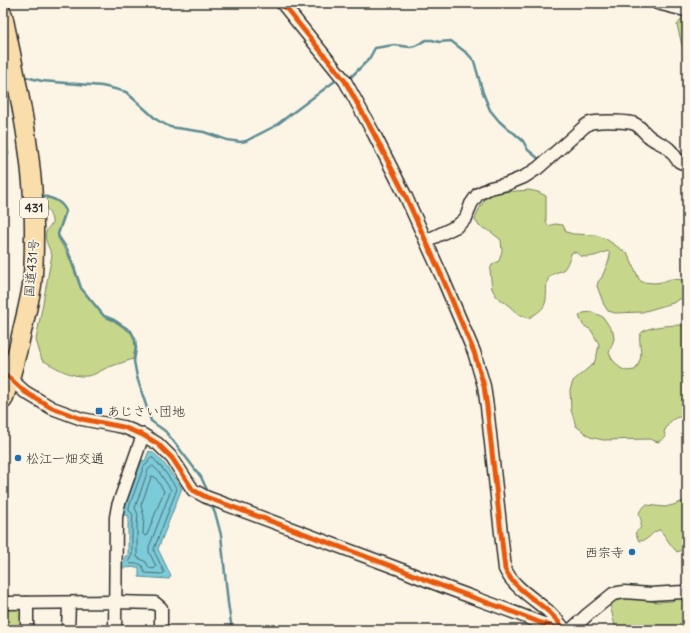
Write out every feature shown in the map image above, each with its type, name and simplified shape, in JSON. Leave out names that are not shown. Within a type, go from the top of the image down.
[{"type":"highway","name":"国道431号","points":[[3,16],[20,99],[30,162],[34,218],[32,285],[25,320],[5,372]]},
{"type":"highway","name":"国道431号","points":[[3,70],[20,163],[24,219],[20,282],[5,372],[3,400]]},
{"type":"street","points":[[282,3],[346,81],[406,197],[426,241],[474,352],[484,386],[505,569],[513,583],[550,612],[565,630]]},
{"type":"street","points":[[657,3],[685,10]]},
{"type":"street","points":[[426,241],[457,226],[466,218],[471,204],[478,194],[490,188],[508,184],[524,177],[538,168],[589,123],[634,123],[652,139],[671,150],[678,161],[682,164],[687,164]]},
{"type":"street","points":[[5,372],[25,392],[52,408],[82,419],[123,427],[143,435],[158,444],[172,458],[193,490],[211,499],[561,630]]},
{"type":"street","points":[[115,630],[116,517],[118,506],[143,435]]},
{"type":"street","points":[[571,630],[613,594],[624,592],[652,594],[682,592],[687,590]]},
{"type":"street","points":[[3,603],[155,603],[161,608],[161,630]]},
{"type":"street","points":[[27,603],[27,630]]},
{"type":"street","points":[[68,630],[69,603]]},
{"type":"green space","points":[[687,13],[687,65],[677,25]]},
{"type":"green space","points":[[529,190],[546,196],[546,221],[548,226],[555,224],[563,225],[566,232],[573,234],[596,235],[606,239],[628,254],[639,279],[642,282],[655,283],[671,279],[687,280],[687,295],[673,303],[642,312],[615,313],[608,311],[604,305],[597,286],[609,260],[610,254],[608,251],[595,256],[584,257],[572,252],[564,269],[551,275],[548,279],[546,300],[543,308],[529,318],[518,314],[497,297],[492,289],[490,270],[492,265],[499,261],[502,251],[501,240],[491,232],[479,226],[475,220],[481,206],[490,193]]},
{"type":"green space","points":[[49,198],[59,202],[65,210],[58,238],[68,255],[81,289],[104,317],[114,321],[131,333],[134,339],[135,348],[133,359],[92,375],[73,375],[42,360],[36,340],[52,255],[45,235],[46,231],[52,224],[44,202]]},
{"type":"green space","points":[[592,312],[603,317],[613,332],[614,339],[609,353],[620,368],[627,371],[635,370],[639,363],[641,355],[640,335],[643,332],[654,327],[687,325],[687,416],[678,417],[672,420],[664,432],[666,437],[658,442],[649,439],[603,440],[590,437],[576,426],[571,410],[570,390],[573,381],[594,363],[599,344],[591,330],[583,325],[579,316],[583,313]]},
{"type":"green space","points":[[687,500],[687,548],[677,552],[660,530],[654,532],[643,541],[639,541],[635,533],[641,526],[639,513],[642,508],[646,505],[665,507]]},
{"type":"green space","points":[[687,595],[687,630],[616,630],[610,605],[611,601],[625,596],[657,602],[672,601]]},
{"type":"green space","points":[[3,609],[20,609],[23,613],[22,630],[3,630]]},
{"type":"water","points":[[149,451],[162,461],[182,488],[158,549],[171,576],[169,579],[139,577],[139,567],[122,568],[122,563],[125,562],[125,556],[128,556],[129,516],[124,515],[125,507],[142,460],[145,461]]},
{"type":"waterway","points":[[350,78],[369,59],[375,48],[394,45],[410,47],[426,40],[439,42],[451,41],[468,54],[474,61],[483,93],[490,110],[499,121],[523,141],[528,150],[539,159]]},
{"type":"waterway","points":[[26,77],[42,81],[102,86],[126,92],[157,120],[170,127],[204,132],[227,140],[241,142],[246,141],[275,126],[335,81]]},
{"type":"waterway","points":[[3,133],[8,154]]},
{"type":"waterway","points":[[43,196],[59,202],[66,211],[58,234],[67,249],[81,288],[104,316],[114,320],[131,331],[135,339],[136,348],[134,361],[137,377],[151,421],[165,431],[175,443],[201,477],[208,492]]},
{"type":"waterway","points":[[211,503],[221,535],[232,630]]},
{"type":"cycle path","points":[[282,3],[345,81],[406,197],[474,352],[484,386],[505,569],[518,587],[548,611],[565,630]]},
{"type":"cycle path","points":[[3,372],[25,392],[52,408],[82,419],[123,427],[143,435],[158,444],[172,458],[193,490],[206,497],[561,630]]},
{"type":"place","name":"あじさい団地","points":[[99,411]]},
{"type":"place","name":"松江一畑交通","points":[[18,458]]},
{"type":"place","name":"西宗寺","points":[[632,552]]}]
